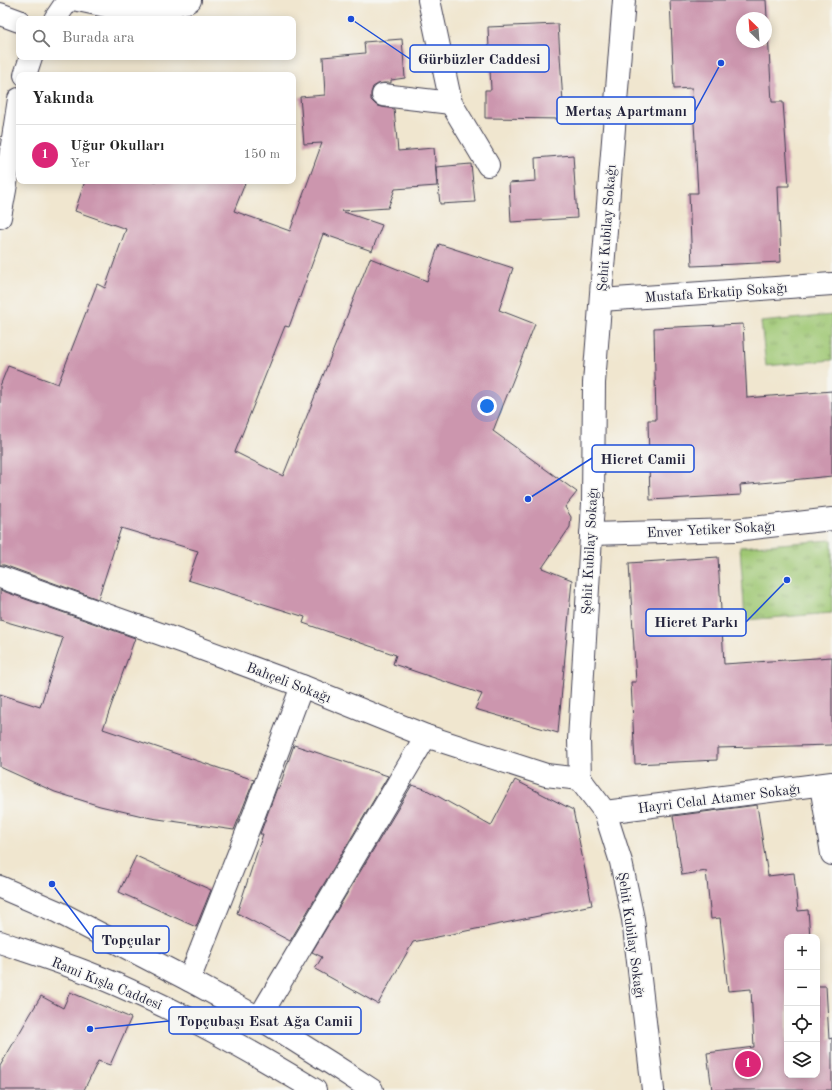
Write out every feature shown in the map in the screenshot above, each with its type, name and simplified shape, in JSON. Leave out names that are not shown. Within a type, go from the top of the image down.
[{"type":"street","points":[[57,16],[68,0]]},
{"type":"street","points":[[78,0],[120,9],[153,10],[190,0]]},
{"type":"street","points":[[429,0],[451,103],[488,165]]},
{"type":"street","name":"Şehit Kubilay Sokağı","points":[[624,0],[594,383],[593,503],[579,740],[580,779],[605,812],[622,862],[633,919],[653,1090]]},
{"type":"street","points":[[0,14],[16,20]]},
{"type":"street","points":[[26,72],[31,60]]},
{"type":"street","points":[[383,95],[451,103]]},
{"type":"street","points":[[0,217],[6,190],[16,120]]},
{"type":"street","name":"Mustafa Erkatip Sokağı","points":[[601,300],[832,284]]},
{"type":"street","name":"Enver Yetiker Sokağı","points":[[591,534],[736,530],[832,519]]},
{"type":"street","name":"Bahçeli Sokağı","points":[[0,577],[302,686],[426,736],[546,775],[580,779]]},
{"type":"street","points":[[189,980],[255,812],[302,686]]},
{"type":"street","points":[[259,1018],[426,736]]},
{"type":"street","points":[[827,784],[832,854]]},
{"type":"street","name":"Hayri Celal Atamer Sokağı","points":[[605,812],[827,784]]},
{"type":"street","points":[[0,887],[58,912],[259,1018],[372,1090]]},
{"type":"street","name":"Rami Kışla Caddesi","points":[[0,942],[82,971],[149,999],[204,1026],[315,1090]]},
{"type":"green space","points":[[832,315],[832,360],[766,366],[761,322]]},
{"type":"green space","points":[[832,540],[832,613],[745,620],[740,547]]},
{"type":"building","points":[[670,0],[766,0],[767,12],[736,12],[736,48],[769,48],[772,102],[783,102],[789,186],[778,186],[781,262],[692,266],[689,193],[698,193],[692,88],[674,89]]},
{"type":"building","points":[[558,24],[564,119],[485,118],[485,90],[491,90],[488,27]]},
{"type":"building","points":[[402,39],[405,78],[391,80],[391,83],[378,84],[373,87],[371,100],[376,105],[394,109],[398,151],[434,148],[437,186],[395,189],[388,208],[341,211],[382,225],[372,251],[323,234],[289,327],[285,326],[235,452],[283,476],[370,258],[427,281],[439,244],[513,268],[499,310],[535,324],[493,431],[577,492],[565,507],[571,517],[570,527],[542,568],[572,580],[558,733],[475,709],[482,694],[393,664],[396,655],[303,623],[305,617],[188,580],[198,551],[121,528],[98,599],[4,565],[0,565],[0,386],[8,366],[58,384],[97,284],[105,288],[126,229],[75,211],[84,184],[245,184],[234,211],[290,231],[322,143],[304,144],[300,97],[325,95],[323,57],[365,53],[364,42]]},
{"type":"building","points":[[573,155],[577,218],[511,222],[509,183],[536,181],[535,158]]},
{"type":"building","points":[[471,164],[475,202],[440,204],[436,167]]},
{"type":"building","points":[[743,324],[747,398],[832,391],[832,476],[740,485],[741,495],[650,500],[648,420],[656,420],[654,328]]},
{"type":"building","points":[[718,557],[724,664],[832,657],[832,745],[717,748],[717,760],[635,764],[631,682],[636,682],[629,563]]},
{"type":"building","points":[[0,590],[135,638],[103,729],[254,780],[234,830],[151,818],[100,806],[55,792],[0,767],[0,694],[40,707],[63,638],[0,620]]},
{"type":"building","points":[[294,745],[388,776],[290,941],[237,913],[263,834],[260,834],[277,788],[279,788]]},
{"type":"building","points":[[515,780],[573,810],[592,905],[413,942],[378,1004],[315,969],[322,957],[312,952],[412,785],[425,789],[491,826]]},
{"type":"building","points":[[757,805],[768,876],[794,873],[798,911],[808,910],[810,934],[784,934],[784,1078],[820,1078],[820,986],[826,986],[829,1039],[832,1038],[832,1090],[712,1090],[707,1053],[754,1047],[751,989],[728,991],[720,918],[711,919],[706,871],[682,875],[673,816]]},
{"type":"building","points":[[136,856],[211,890],[196,927],[119,892]]},
{"type":"building","points":[[70,992],[131,1018],[110,1065],[98,1061],[84,1090],[0,1090],[0,1066],[41,996],[63,1008]]},
{"type":"place","name":"Gürbüzler Caddesi","points":[[351,19]]},
{"type":"place","name":"Mertaş Apartmanı","points":[[721,63]]},
{"type":"place","name":"Hicret Camii","points":[[528,499]]},
{"type":"place","name":"Hicret Parkı","points":[[787,580]]},
{"type":"place","name":"Topçular","points":[[52,884]]},
{"type":"place","name":"Topçubaşı Esat Ağa Camii","points":[[90,1029]]},
{"type":"place","name":"Uğur Okulları","points":[[748,1064]]}]
